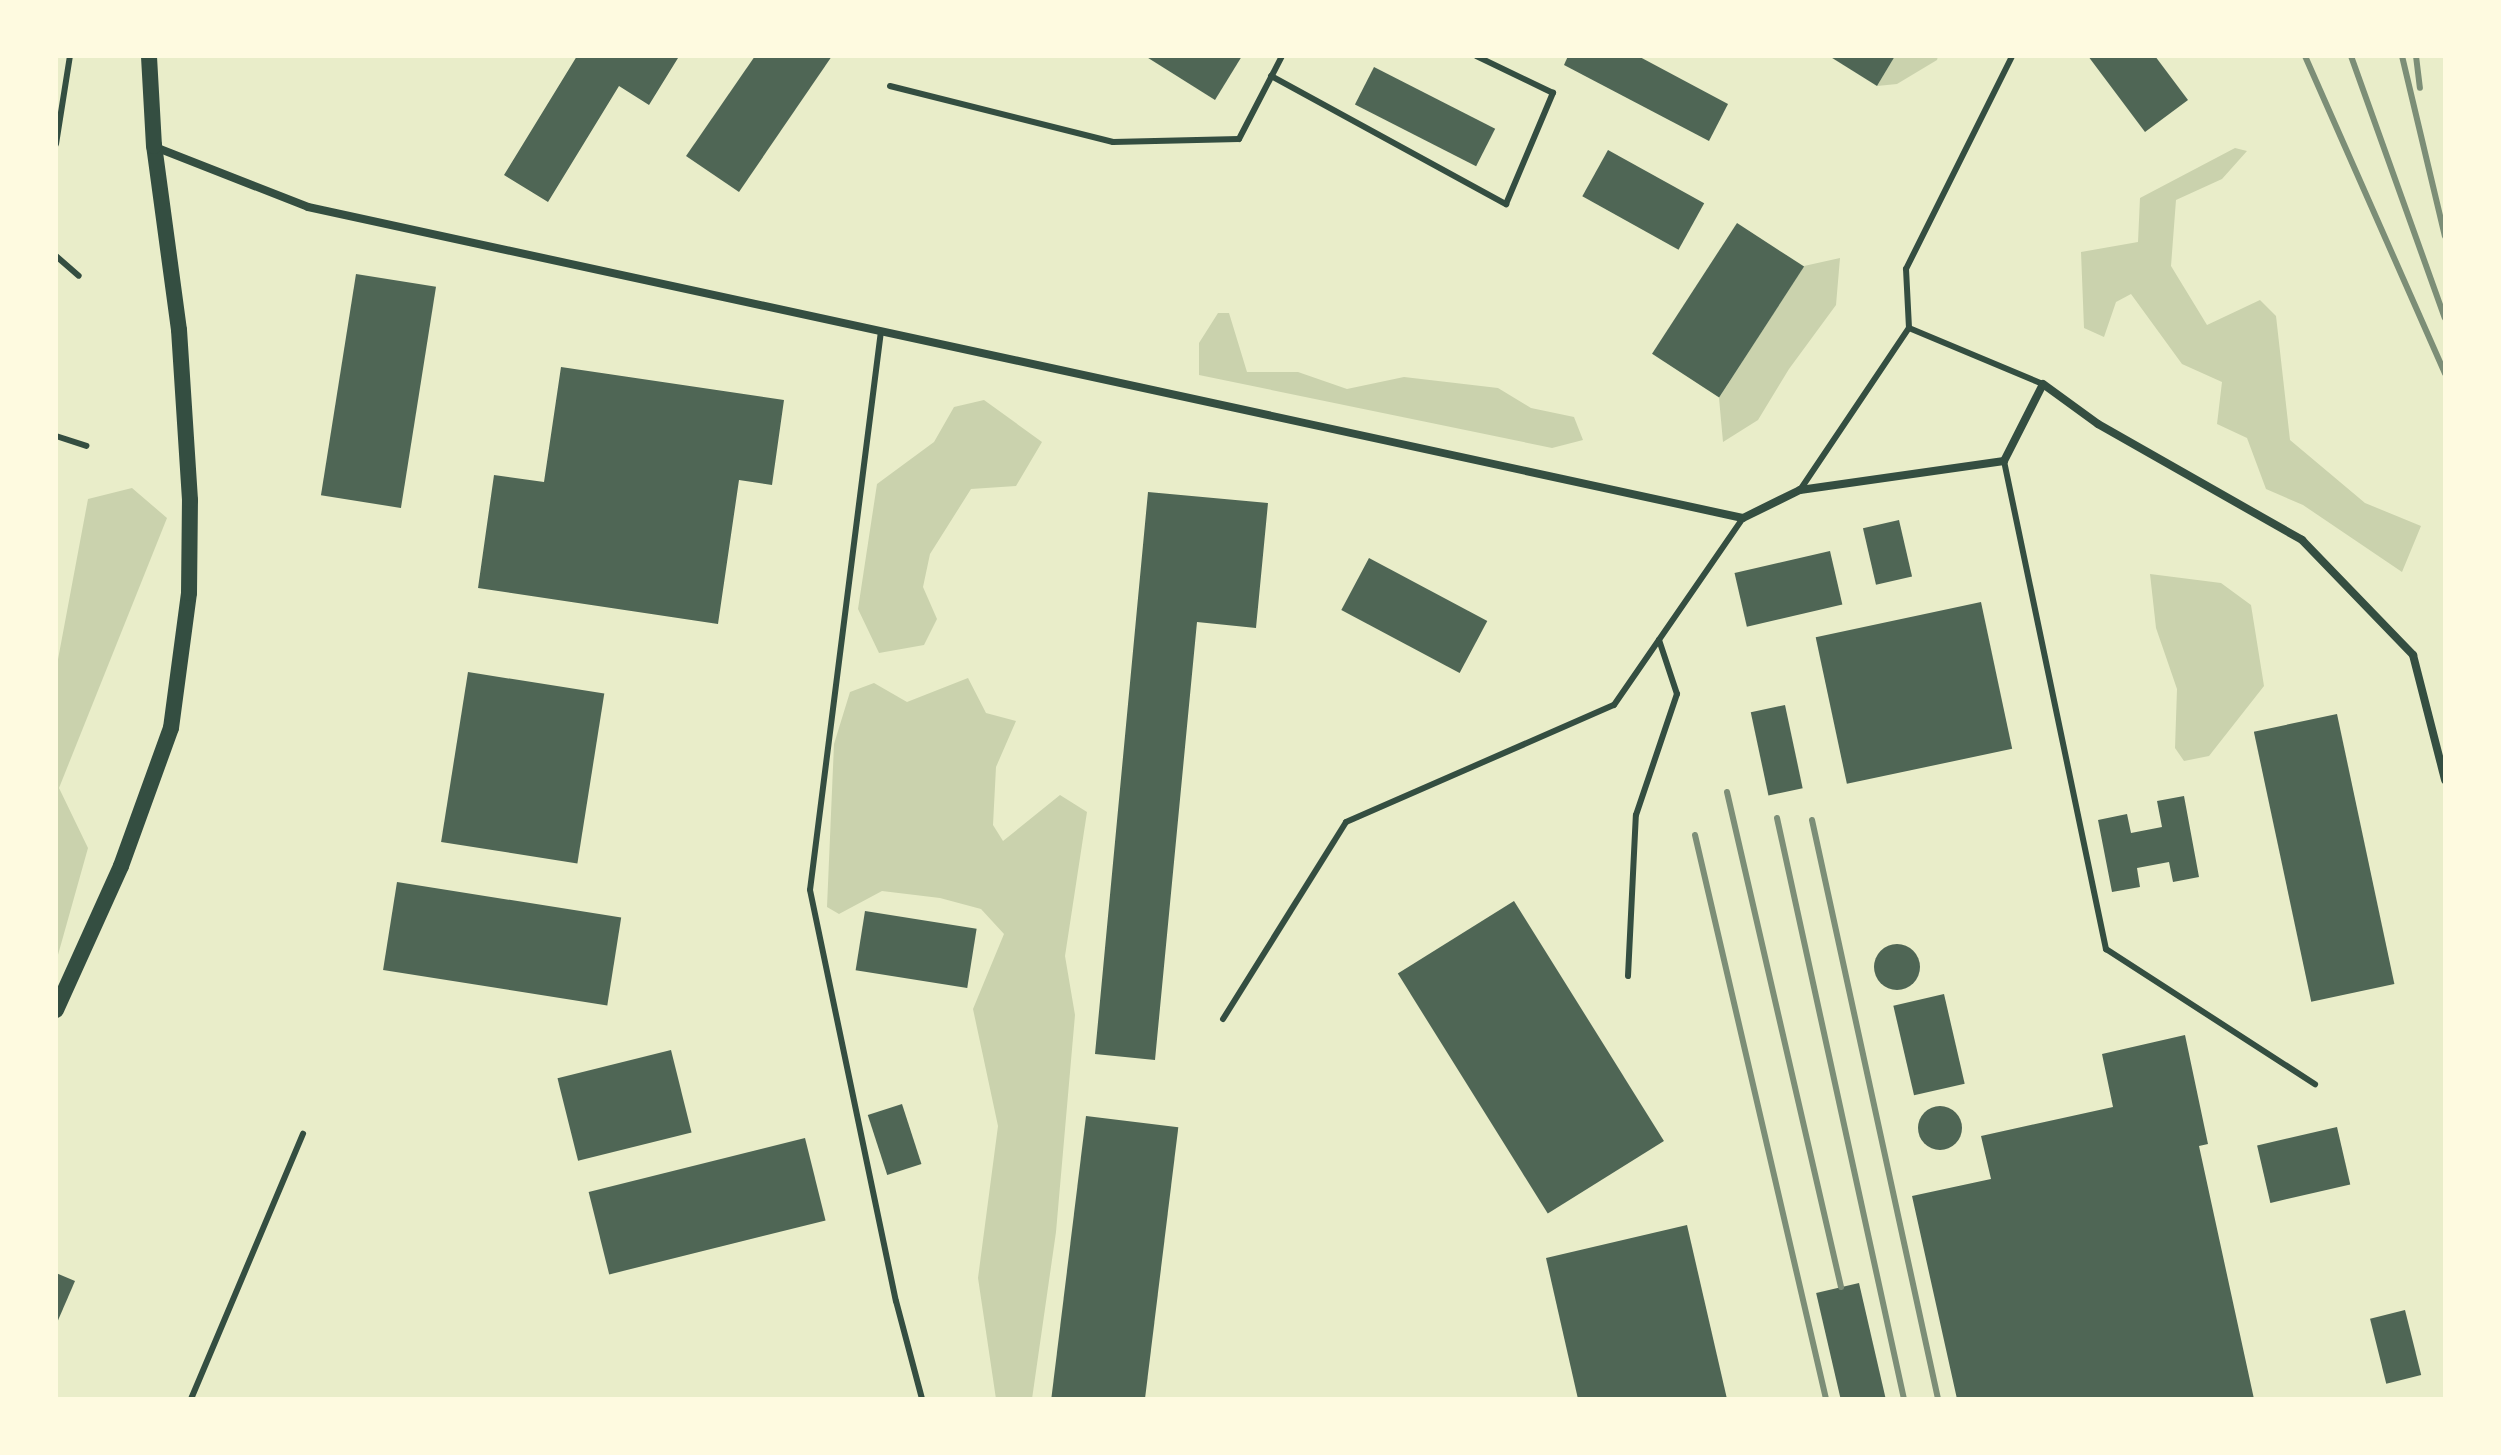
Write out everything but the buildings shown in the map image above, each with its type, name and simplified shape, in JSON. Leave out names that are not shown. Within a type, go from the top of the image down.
[{"type":"main road","points":[[56,1010],[121,866],[171,728],[189,593],[190,500],[179,330],[154,146],[149,56]]},
{"type":"street","points":[[154,146],[308,207],[1743,518],[1800,490],[2004,461],[2043,384],[2098,424],[2302,540],[2413,655],[2445,780]]},
{"type":"lane","points":[[56,144],[70,56]]},
{"type":"lane","points":[[890,86],[1113,142],[1239,139],[1282,56]]},
{"type":"lane","points":[[1271,76],[1506,204],[1553,93],[1476,56]]},
{"type":"lane","points":[[1800,490],[1909,328],[1906,269],[2012,56]]},
{"type":"lane","points":[[56,256],[79,276]]},
{"type":"lane","points":[[1909,328],[2043,384]]},
{"type":"lane","points":[[881,331],[810,890],[896,1301],[922,1399]]},
{"type":"lane","points":[[56,436],[86,446]]},
{"type":"lane","points":[[2004,461],[2106,949],[2315,1084]]},
{"type":"lane","points":[[1223,1019],[1346,822],[1614,705],[1743,518]]},
{"type":"lane","points":[[1628,976],[1636,815],[1677,694],[1659,640]]},
{"type":"lane","points":[[191,1399],[303,1134]]},
{"type":"green space","points":[[1895,56],[1938,56],[1937,60],[1897,84],[1877,86]]},
{"type":"green space","points":[[2235,148],[2247,151],[2222,179],[2176,200],[2171,266],[2207,325],[2260,300],[2276,316],[2290,440],[2365,503],[2421,526],[2402,572],[2303,505],[2266,489],[2247,438],[2217,424],[2222,382],[2182,364],[2131,294],[2116,302],[2104,337],[2084,328],[2081,252],[2138,242],[2140,198]]},
{"type":"green space","points":[[1840,258],[1836,305],[1789,369],[1758,420],[1723,442],[1719,398],[1804,266]]},
{"type":"green space","points":[[1218,313],[1229,313],[1247,372],[1298,372],[1347,389],[1404,377],[1498,388],[1531,408],[1574,417],[1583,440],[1552,448],[1199,375],[1199,343]]},
{"type":"green space","points":[[984,400],[1042,442],[1016,486],[971,489],[930,554],[923,587],[937,619],[924,645],[879,653],[858,609],[877,484],[934,442],[954,407]]},
{"type":"green space","points":[[132,488],[167,518],[59,788],[88,848],[56,962],[56,670],[88,499]]},
{"type":"green space","points":[[2150,574],[2221,583],[2251,605],[2264,686],[2209,756],[2184,761],[2175,748],[2177,689],[2156,628]]},
{"type":"green space","points":[[968,678],[986,713],[1016,721],[996,767],[993,825],[1003,841],[1060,795],[1087,812],[1065,956],[1075,1015],[1056,1232],[1032,1399],[996,1399],[978,1278],[998,1126],[973,1009],[1004,934],[981,909],[940,898],[882,891],[839,914],[827,907],[834,744],[850,692],[874,683],[907,702]]},
{"type":"railway","points":[[2305,56],[2445,373]]},
{"type":"railway","points":[[2351,56],[2445,318]]},
{"type":"railway","points":[[2402,56],[2445,236]]},
{"type":"railway","points":[[2416,56],[2420,88]]},
{"type":"railway","points":[[1727,792],[1841,1287]]},
{"type":"railway","points":[[1777,818],[1904,1399]]},
{"type":"railway","points":[[1812,820],[1938,1399]]},
{"type":"railway","points":[[1695,835],[1826,1399]]}]
